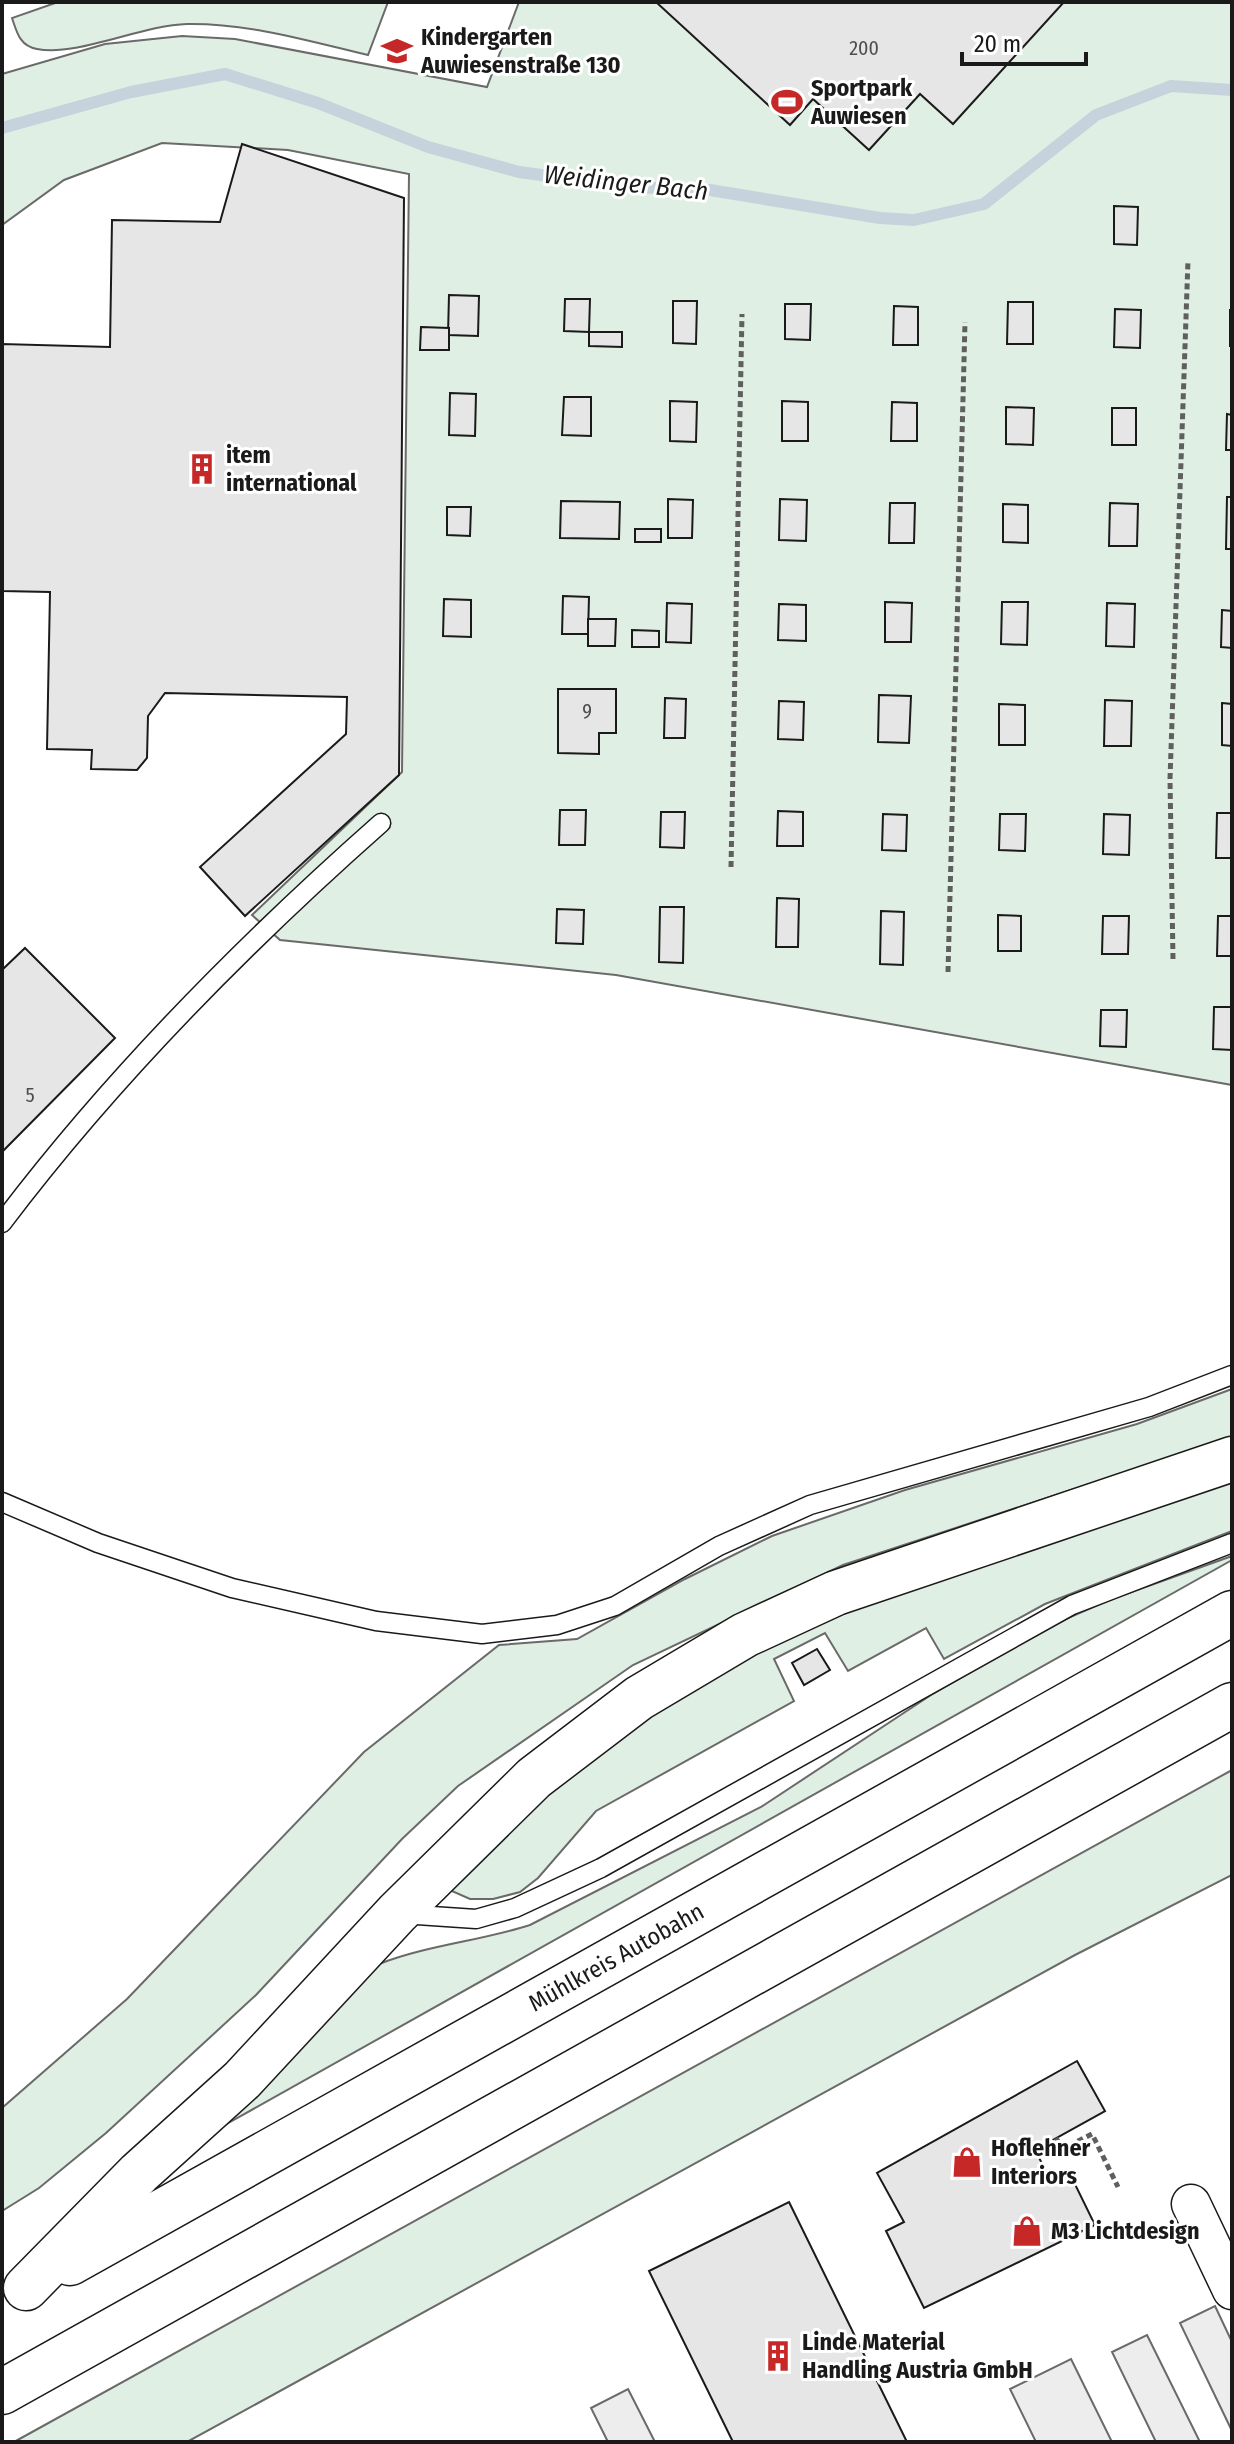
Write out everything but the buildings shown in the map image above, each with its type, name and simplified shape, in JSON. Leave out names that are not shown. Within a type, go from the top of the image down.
[{"type":"highway","points":[[14,2294],[139,2173],[242,2080],[397,1913],[534,1778],[639,1698],[745,1635],[836,1593],[1232,1459]]},
{"type":"highway","name":"Mühlkreis Autobahn","points":[[14,2294],[1232,1613]]},
{"type":"highway","points":[[2,2392],[1230,1707]]},
{"type":"street","points":[[1191,2204],[1232,2290]]},
{"type":"lane","points":[[2,1223],[83,1120],[234,959],[267,925],[381,823]]},
{"type":"lane","points":[[2,1502],[98,1543],[232,1588],[376,1621],[482,1634],[557,1625],[615,1606],[719,1546],[810,1505],[1149,1407],[1232,1375]]},
{"type":"lane","points":[[397,1913],[476,1919],[515,1908],[601,1868],[1072,1605],[1232,1543]]},
{"type":"path","points":[[1173,959],[1170,779],[1188,260]]},
{"type":"path","points":[[731,867],[742,314]]},
{"type":"path","points":[[948,972],[965,322]]},
{"type":"path","points":[[1056,2138],[1062,2149],[1092,2134],[1118,2187]]},
{"type":"green space","points":[[58,2],[388,2],[368,55],[278,34],[210,24],[150,29],[71,49],[37,49],[27,45],[20,38],[12,18]]},
{"type":"green space","points":[[519,2],[1232,2],[1232,1085],[616,975],[280,940],[252,915],[402,772],[409,174],[288,150],[162,143],[64,180],[2,225],[2,74],[105,44],[182,36],[235,39],[487,87]]},
{"type":"green space","points":[[1232,1389],[1232,1437],[843,1565],[633,1665],[458,1786],[402,1839],[256,1995],[106,2133],[39,2188],[2,2211],[2,2108],[127,1999],[364,1752],[499,1645],[577,1639],[685,1579],[772,1536],[905,1490],[1137,1424]]},
{"type":"green space","points":[[1232,1478],[1232,1531],[1045,1604],[944,1659],[926,1628],[848,1671],[825,1633],[774,1659],[794,1701],[596,1811],[538,1878],[520,1892],[493,1899],[470,1899],[445,1888],[597,1750],[693,1686],[803,1627]]},
{"type":"green space","points":[[1232,1556],[1232,1560],[223,2126],[379,1964],[530,1925],[761,1807],[931,1695],[1054,1624],[1112,1599]]},
{"type":"green space","points":[[1232,1770],[1232,1875],[1075,1955],[187,2442],[14,2442]]},
{"type":"shaded area","points":[[1215,2306],[1232,2342],[1232,2431],[1180,2323]]},
{"type":"shaded area","points":[[1147,2335],[1200,2442],[1156,2442],[1112,2352]]},
{"type":"shaded area","points":[[1071,2359],[1112,2442],[1036,2442],[1010,2389]]},
{"type":"shaded area","points":[[628,2389],[655,2442],[608,2442],[591,2408]]},
{"type":"waterway","name":"Weidinger Bach","points":[[2,128],[131,92],[225,74],[318,103],[428,147],[519,172],[630,187],[710,190],[880,218],[914,220],[984,204],[1096,115],[1171,86],[1232,90]]},
{"type":"place","name":"Kindergarten Auwiesenstraße 130","points":[[397,51]]},
{"type":"place","name":"Sportpark Auwiesen","points":[[787,102]]},
{"type":"place","name":"item international","points":[[202,469]]},
{"type":"place","name":"Hoflehner Interiors","points":[[967,2162]]},
{"type":"place","name":"M3 Lichtdesign","points":[[1027,2231]]},
{"type":"place","name":"Linde Material Handling Austria GmbH","points":[[778,2356]]}]
